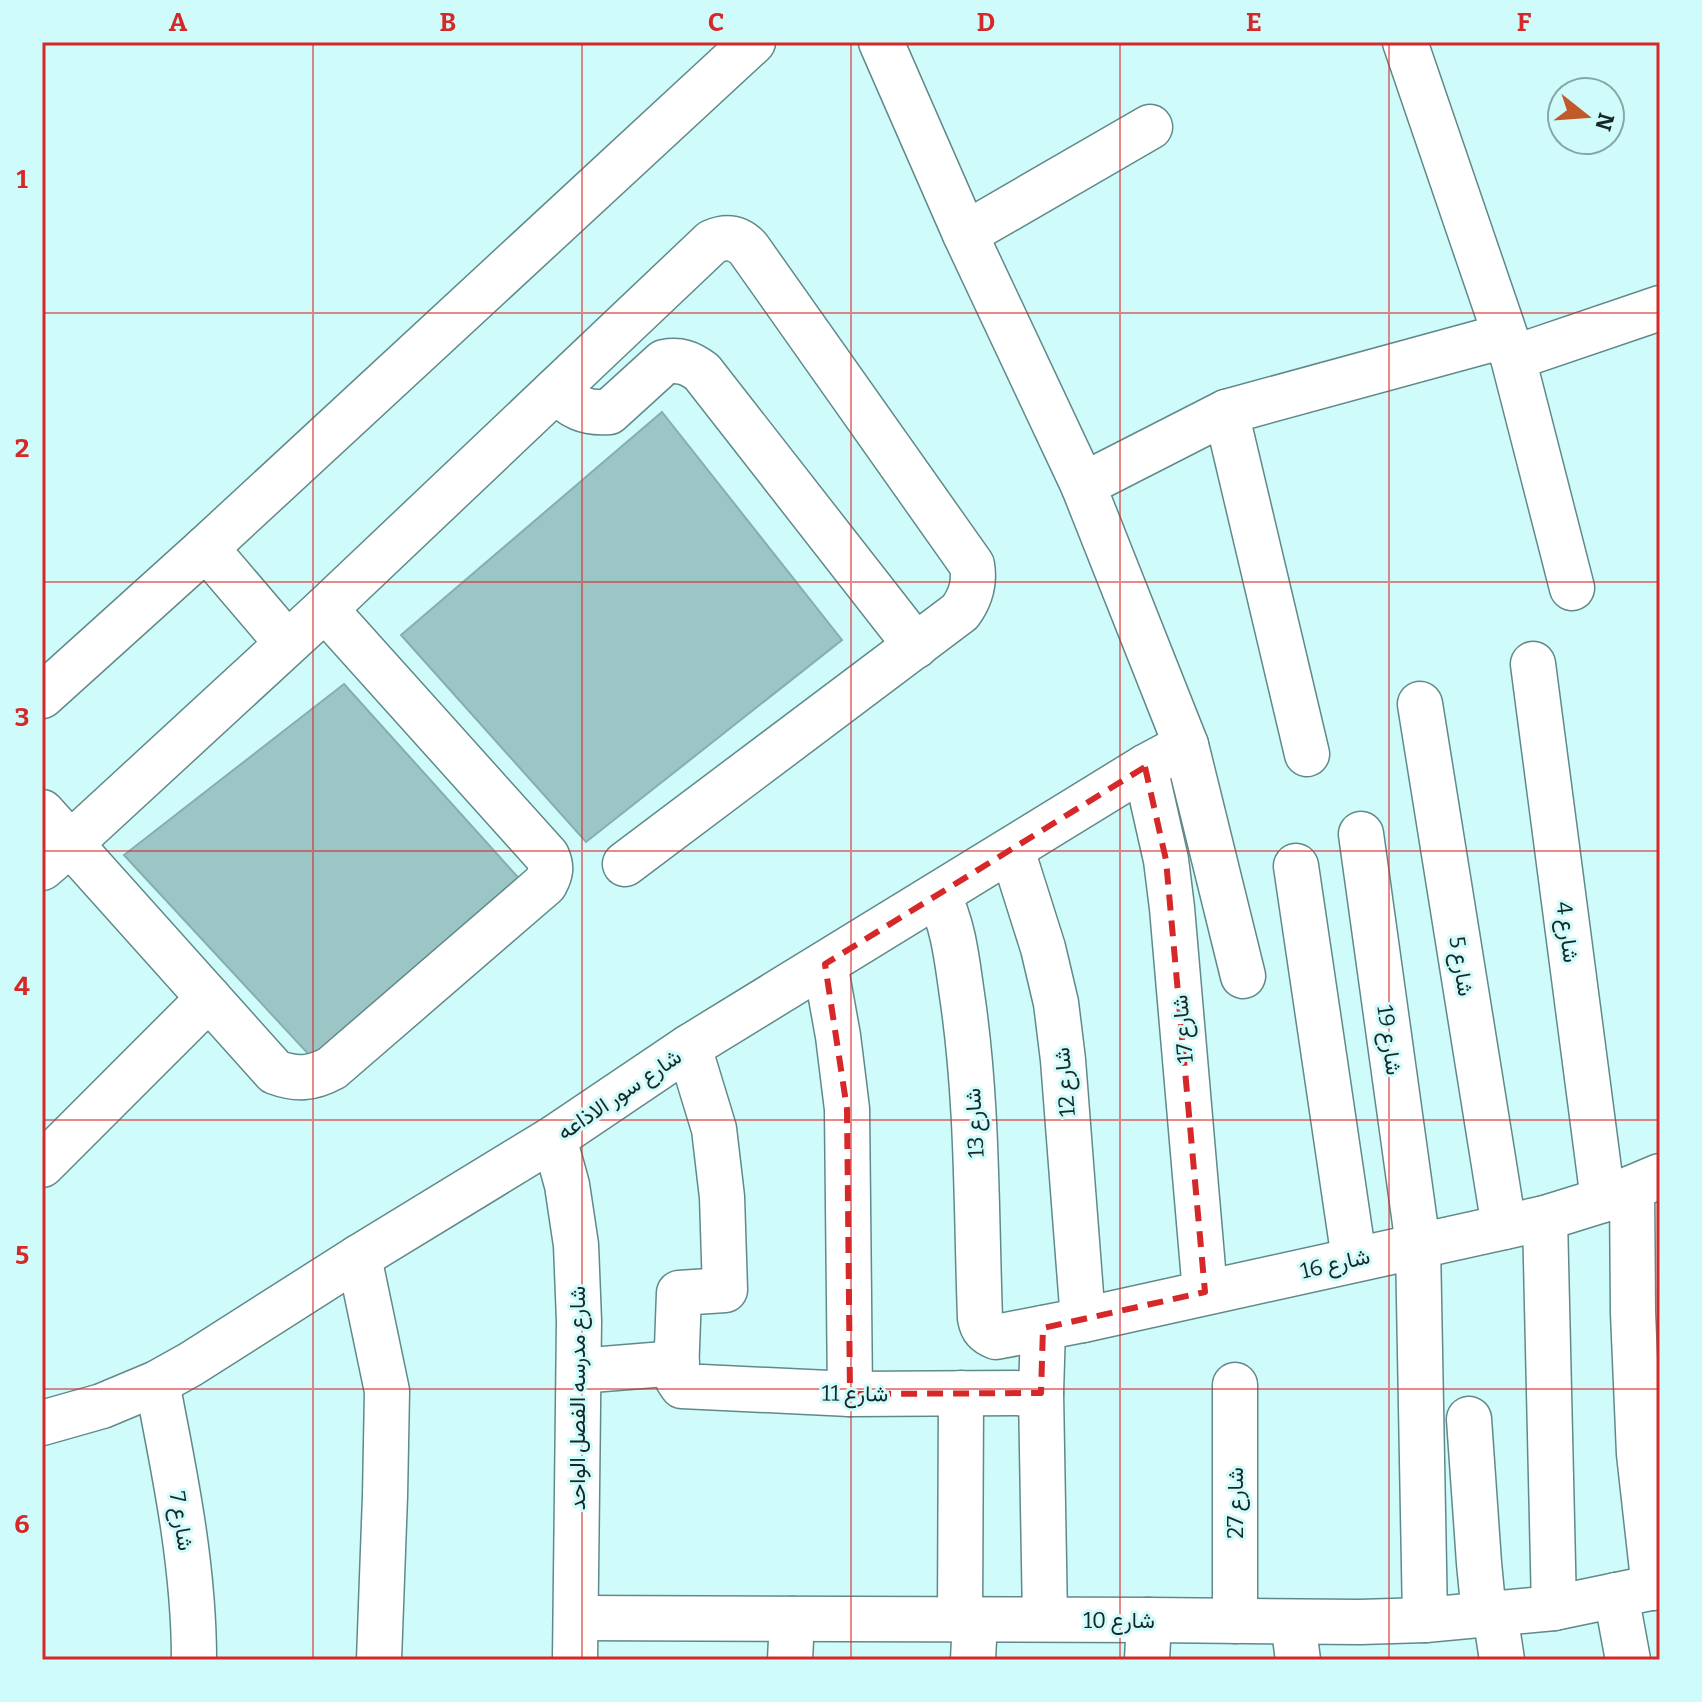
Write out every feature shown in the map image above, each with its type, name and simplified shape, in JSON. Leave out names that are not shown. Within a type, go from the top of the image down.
[{"type":"street","points":[[42,696],[753,42]]},
{"type":"street","points":[[881,42],[965,234],[1083,485],[1186,745],[1243,976]]},
{"type":"street","points":[[1405,42],[1509,347],[1572,588]]},
{"type":"street","points":[[965,234],[1150,127]]},
{"type":"street","points":[[325,609],[547,856],[551,866],[545,884],[332,1068],[304,1078],[275,1072],[209,998],[51,841],[325,609],[712,242],[729,238],[744,244],[972,565],[973,585],[960,612],[625,864]]},
{"type":"street","points":[[1083,485],[1226,412],[1509,347],[1660,308]]},
{"type":"street","points":[[556,390],[585,412],[609,412],[664,362],[685,361],[694,366],[702,372],[916,646]]},
{"type":"street","points":[[1226,412],[1307,754]]},
{"type":"street","points":[[206,548],[287,643]]},
{"type":"street","name":"شارع 4","points":[[1533,664],[1631,1188],[1643,1590],[1628,1660]]},
{"type":"street","name":"شارع 5","points":[[1420,704],[1504,1227]]},
{"type":"street","name":"شارع سور الاذاعه","points":[[42,1423],[102,1406],[157,1383],[191,1364],[554,1138],[689,1047],[1145,767],[1186,745]]},
{"type":"street","name":"شارع 17","points":[[1145,767],[1166,860],[1172,908],[1205,1292]]},
{"type":"street","name":"شارع 19","points":[[1361,834],[1418,1245],[1425,1620]]},
{"type":"street","name":"شارع 12","points":[[1012,850],[1043,948],[1056,1003],[1064,1074],[1041,1393],[1045,1619]]},
{"type":"street","points":[[1296,866],[1354,1259]]},
{"type":"street","name":"شارع 13","points":[[938,895],[953,934],[971,1058],[982,1327],[996,1337],[1044,1328]]},
{"type":"street","points":[[825,964],[847,1109],[850,1394]]},
{"type":"street","points":[[42,1165],[209,998]]},
{"type":"street","points":[[579,1371],[676,1369],[679,1293],[725,1290],[722,1197],[714,1129],[689,1047]]},
{"type":"street","name":"شارع مدرسه الفصل الواحد","points":[[554,1138],[567,1185],[576,1245],[579,1371],[575,1639]]},
{"type":"street","name":"شارع 16","points":[[1044,1328],[1545,1218],[1631,1188]]},
{"type":"street","points":[[1545,1218],[1554,1608]]},
{"type":"street","points":[[359,1257],[387,1391],[379,1660]]},
{"type":"street","name":"شارع 11","points":[[676,1369],[678,1380],[682,1386],[688,1387],[850,1394],[1041,1393]]},
{"type":"street","name":"شارع 7","points":[[157,1383],[185,1535],[194,1660]]},
{"type":"street","name":"شارع 27","points":[[1235,1385],[1235,1621]]},
{"type":"street","points":[[961,1393],[970,1633]]},
{"type":"street","points":[[1469,1419],[1479,1563],[1502,1660]]},
{"type":"street","name":"شارع 10","points":[[575,1639],[791,1639],[970,1633],[1045,1619],[1148,1640],[1235,1621],[1296,1641],[1360,1622],[1425,1620],[1554,1608],[1643,1590]]},
{"type":"highlighted area","points":[[1145,767],[1166,860],[1205,1292],[1043,1328],[1041,1393],[850,1394],[847,1109],[825,964]]},
{"type":"building","points":[[662,412],[842,640],[586,842],[401,635]]},
{"type":"building","points":[[344,684],[524,884],[312,1058],[124,855]]}]
